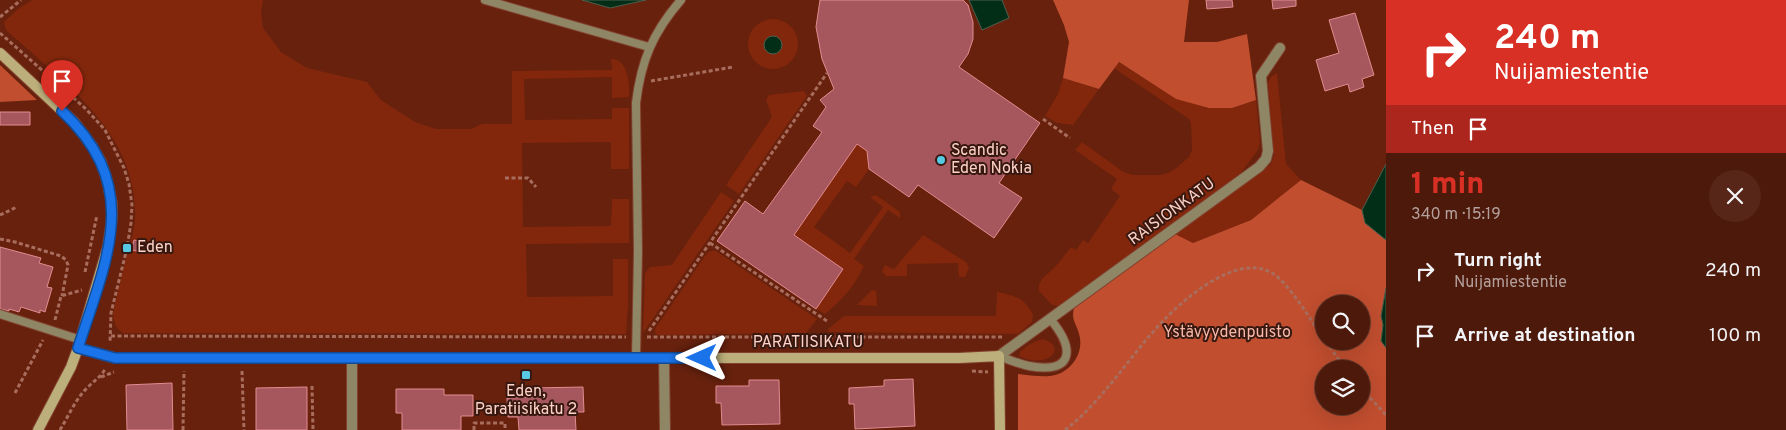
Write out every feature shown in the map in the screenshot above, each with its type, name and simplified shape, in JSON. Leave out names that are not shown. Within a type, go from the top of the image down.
[{"type":"street","name":"RAISIONKATU","points":[[999,356],[1051,320],[1258,167],[1266,159],[1268,151],[1261,76],[1280,48]]},
{"type":"street","points":[[0,54],[75,123],[101,162],[112,204],[111,231],[104,264],[80,344],[71,367],[38,430]]},
{"type":"street","name":"PARATIISIKATU","points":[[80,344],[108,357],[352,359],[960,358],[999,356]]},
{"type":"street","points":[[999,356],[1000,430]]},
{"type":"street","points":[[664,358],[664,430]]},
{"type":"street","points":[[352,359],[352,430]]},
{"type":"lane","points":[[485,0],[649,47]]},
{"type":"lane","points":[[636,358],[638,251],[636,103],[638,84],[649,47],[657,32],[681,0]]},
{"type":"lane","points":[[0,314],[80,344]]},
{"type":"lane","points":[[999,356],[1029,366],[1050,367],[1059,364],[1066,359],[1068,352],[1061,331],[1051,320]]},
{"type":"path","points":[[2,16],[21,0]]},
{"type":"path","points":[[638,84],[733,67]]},
{"type":"path","points":[[827,73],[645,338],[1027,337]]},
{"type":"path","points":[[1043,119],[1070,138]]},
{"type":"path","points":[[505,178],[528,178],[536,187]]},
{"type":"path","points":[[0,215],[17,207]]},
{"type":"path","points":[[84,272],[91,246],[97,208]]},
{"type":"path","points":[[0,239],[61,256],[66,260],[68,265],[61,296]]},
{"type":"path","points":[[710,243],[827,321]]},
{"type":"path","points":[[1065,430],[1088,409],[1165,319],[1202,288],[1224,275],[1244,268],[1260,267],[1274,274],[1285,285],[1315,326]]},
{"type":"path","points":[[80,290],[82,281]]},
{"type":"path","points":[[60,430],[79,398],[89,386],[101,377],[106,367],[111,336],[636,338]]},
{"type":"path","points":[[183,430],[184,371]]},
{"type":"path","points":[[242,371],[244,430]]},
{"type":"path","points":[[312,386],[313,430]]},
{"type":"path","points":[[1370,398],[1386,415]]},
{"type":"path","points":[[474,430],[474,422],[505,423],[505,430]]},
{"type":"shaded area","points":[[32,0],[263,0],[261,13],[263,28],[281,52],[307,68],[367,82],[381,100],[415,122],[436,129],[471,129],[482,124],[512,124],[512,71],[612,70],[611,59],[617,60],[627,73],[629,97],[612,98],[612,77],[524,79],[525,120],[612,119],[612,108],[629,108],[629,169],[611,169],[611,142],[522,143],[523,227],[611,226],[612,199],[629,199],[629,243],[526,244],[527,297],[613,296],[613,259],[628,259],[626,334],[123,333],[115,324],[113,313],[135,224],[133,189],[125,161],[111,135],[93,112],[51,69],[6,30],[4,22],[18,9]]},
{"type":"shaded area","points":[[582,0],[646,0],[610,8]]},
{"type":"shaded area","points":[[969,0],[1002,0],[1009,18],[982,30]]},
{"type":"shaded area","points":[[773,19],[782,21],[793,30],[798,44],[796,53],[787,64],[773,69],[764,67],[753,58],[748,44],[750,35],[759,24]]},
{"type":"shaded area","points":[[769,36],[777,36],[782,41],[780,52],[769,54],[764,49],[764,41]]},
{"type":"shaded area","points":[[1118,62],[1176,99],[1232,108],[1256,100],[1260,142],[1258,150],[1240,174],[1058,306],[1052,305],[1039,291],[1042,279],[1056,266],[1071,247],[1076,250],[1083,240],[1088,243],[1120,196],[1111,189],[1117,179],[1075,150],[1082,142],[1122,171],[1133,175],[1160,175],[1168,173],[1189,157],[1192,150],[1191,123],[1189,119],[1114,68]]},
{"type":"shaded area","points":[[1277,73],[1286,164],[1301,180],[1251,220],[1193,243],[1175,234],[1271,164],[1274,156],[1268,83],[1271,77]]},
{"type":"shaded area","points":[[1063,78],[1099,89],[1073,125],[1057,123],[1045,116],[1058,94]]},
{"type":"shaded area","points":[[804,91],[807,96],[739,194],[726,185],[772,117],[766,100],[769,95]]},
{"type":"shaded area","points":[[857,144],[867,151],[869,169],[856,187],[847,181],[814,227],[850,253],[883,207],[870,197],[876,195],[900,212],[900,218],[888,210],[854,259],[864,266],[852,287],[825,314],[816,309],[843,269],[794,235]]},
{"type":"shaded area","points":[[1386,164],[1386,240],[1365,223],[1362,210]]},
{"type":"shaded area","points":[[721,192],[734,201],[643,333],[645,273],[650,267],[672,265]]},
{"type":"shaded area","points":[[923,235],[966,262],[969,268],[965,277],[959,277],[958,263],[907,264],[907,276],[886,276],[882,271],[885,265],[894,269]]},
{"type":"shaded area","points":[[716,251],[817,319],[806,333],[658,335],[655,333],[655,329],[707,253]]},
{"type":"shaded area","points":[[1386,288],[1386,348],[1381,341],[1383,325],[1381,316]]},
{"type":"shaded area","points":[[872,290],[876,291],[877,306],[857,305]]},
{"type":"shaded area","points":[[997,292],[1018,298],[1026,304],[1033,315],[1032,322],[1018,334],[829,332],[828,329],[844,316],[996,316]]},
{"type":"shaded area","points":[[1043,339],[1054,347],[1052,356],[1046,359],[1029,360],[1019,356],[1020,352],[1028,345]]},
{"type":"green space","points":[[1053,0],[1189,0],[1184,42],[1217,42],[1247,34],[1256,100],[1232,108],[1209,108],[1176,99],[1119,62],[1099,89],[1063,78],[1069,42]]},
{"type":"green space","points":[[0,65],[37,100],[0,102]]},
{"type":"green space","name":"Ystävyydenpuisto","points":[[1301,180],[1362,210],[1365,223],[1386,240],[1386,288],[1381,315],[1383,325],[1381,341],[1386,348],[1386,430],[1018,430],[1018,374],[1050,376],[1070,367],[1080,348],[1078,330],[1073,319],[1074,308],[1175,234],[1193,243],[1251,220]]},
{"type":"building","name":"Scandic Eden Nokia","points":[[820,0],[963,0],[968,5],[973,22],[973,39],[968,54],[959,67],[1040,123],[999,183],[1022,198],[994,238],[918,185],[909,197],[869,169],[867,151],[857,144],[794,235],[843,269],[816,309],[717,241],[745,201],[763,214],[822,132],[813,126],[826,107],[820,100],[834,89],[822,59],[816,27]]},
{"type":"building","points":[[1206,0],[1232,0],[1233,7],[1207,9]]},
{"type":"building","points":[[1272,0],[1296,0],[1296,6],[1273,9]]},
{"type":"building","points":[[1355,13],[1374,75],[1362,79],[1364,87],[1350,92],[1348,84],[1325,91],[1316,60],[1339,53],[1329,20]]},
{"type":"building","points":[[0,112],[30,112],[30,125],[0,125]]},
{"type":"building","points":[[134,240],[139,241],[137,251],[131,250]]},
{"type":"building","points":[[0,247],[41,258],[39,263],[53,267],[47,287],[52,288],[45,312],[40,310],[40,313],[21,307],[19,312],[0,309]]},
{"type":"building","points":[[913,379],[915,426],[855,429],[854,404],[849,404],[849,388],[884,386],[884,380]]},
{"type":"building","points":[[749,380],[779,380],[780,424],[722,425],[721,403],[716,403],[716,386],[749,386]]},
{"type":"building","points":[[172,383],[173,430],[127,430],[126,385]]},
{"type":"building","points":[[307,387],[307,430],[256,430],[256,388]]},
{"type":"building","points":[[583,387],[584,412],[575,412],[576,430],[519,430],[518,417],[508,417],[507,398],[534,397],[533,388]]},
{"type":"building","points":[[396,389],[444,389],[444,395],[473,395],[473,416],[461,416],[461,430],[402,430],[402,413],[396,413]]},
{"type":"place","name":"Scandic Eden Nokia","points":[[941,160]]},
{"type":"place","name":"Eden","points":[[127,248]]},
{"type":"place","name":"Eden, Paratiisikatu 2","points":[[526,375]]},
{"type":"route","points":[[62,111],[75,123],[101,162],[112,204],[111,231],[104,264],[78,348],[98,355],[115,358],[702,358]]}]
